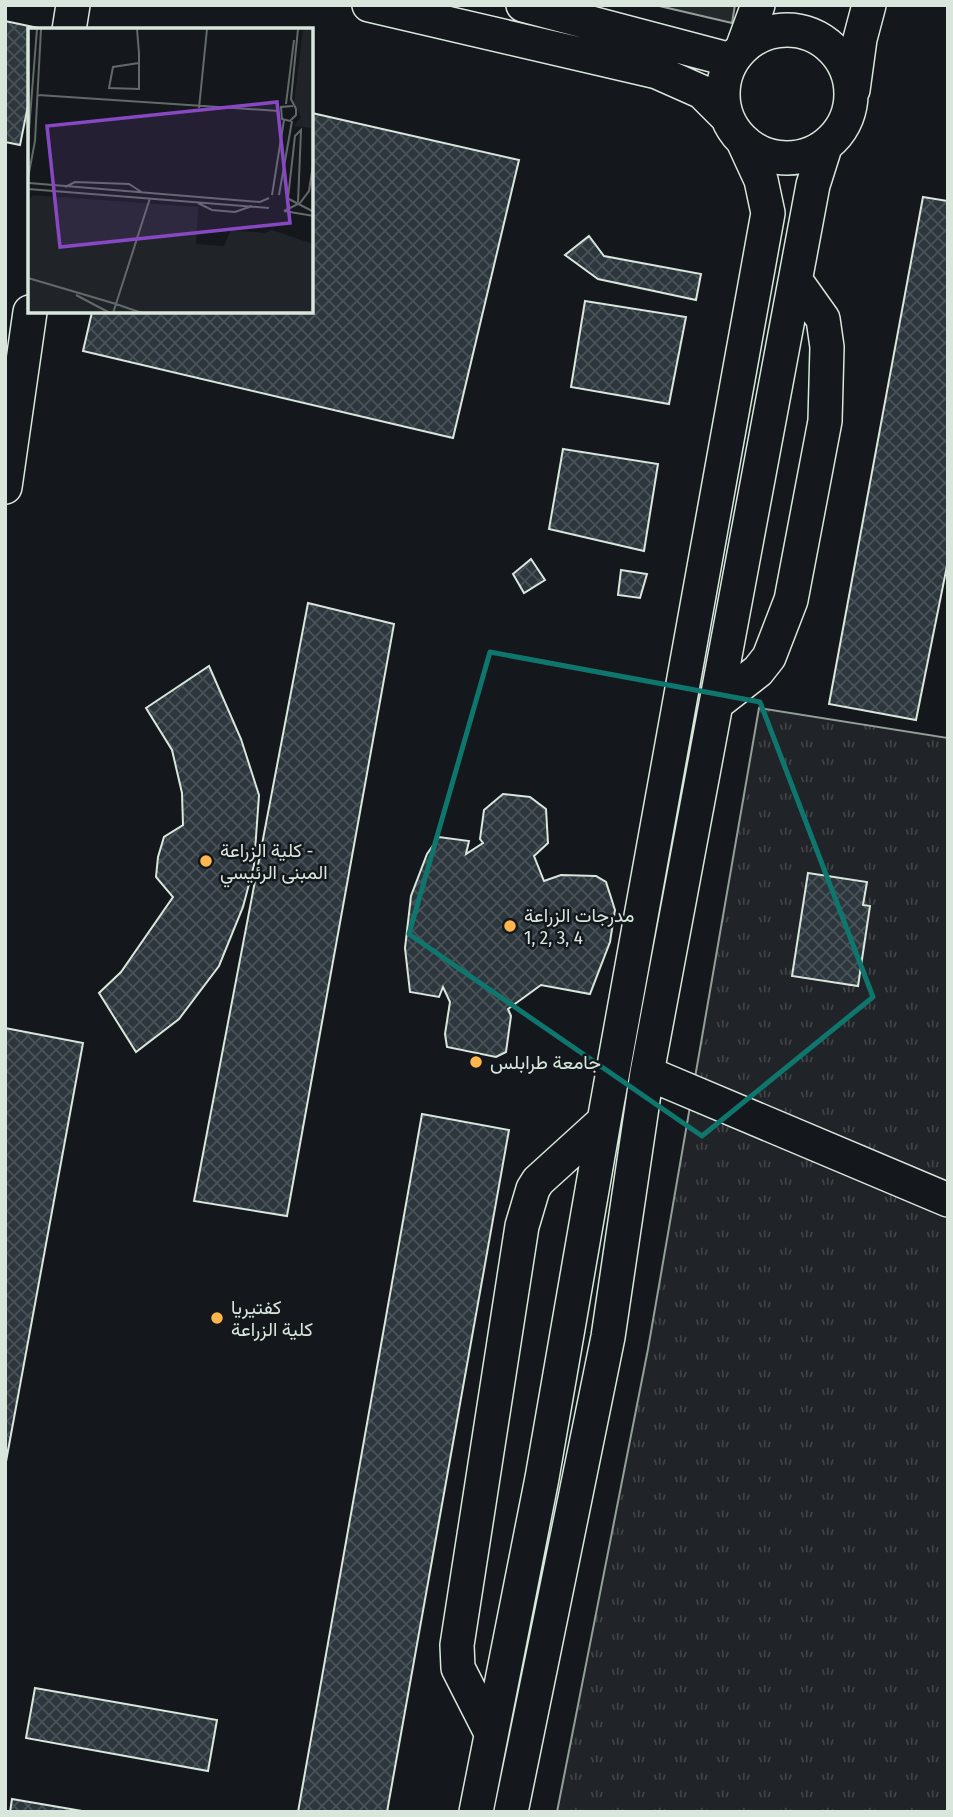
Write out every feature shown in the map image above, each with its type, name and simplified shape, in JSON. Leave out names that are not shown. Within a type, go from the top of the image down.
[{"type":"street","points":[[69,28],[73,5]]},
{"type":"street","points":[[369,5],[657,72],[702,92],[735,129],[769,157],[798,158],[825,147]]},
{"type":"street","points":[[523,5],[737,53]]},
{"type":"street","points":[[476,1812],[542,1478],[768,213],[761,180],[722,97],[724,78],[758,5]]},
{"type":"street","points":[[852,5],[860,39]]},
{"type":"street","points":[[511,1812],[608,1338],[647,1073],[813,185],[825,147],[844,125],[869,5]]},
{"type":"street","points":[[737,53],[758,36],[776,30],[813,34],[829,44],[841,58],[849,77],[852,96]]},
{"type":"street","points":[[717,703],[758,671],[769,657],[778,634],[791,600],[825,421],[827,348],[823,319],[796,281]]},
{"type":"street","points":[[5,486],[30,313]]},
{"type":"street","points":[[647,1073],[948,1200]]},
{"type":"street","points":[[491,1733],[458,1668],[457,1645],[522,1226],[538,1181],[604,1121]]},
{"type":"highlighted area","points":[[490,652],[760,702],[873,997],[702,1136],[409,934]]},
{"type":"green space","points":[[759,708],[948,738],[948,1812],[557,1812],[648,1349]]},
{"type":"shaded area","points":[[655,5],[735,5],[732,23]]},
{"type":"building","points":[[5,21],[38,28],[28,28],[28,106],[20,145],[5,142]]},
{"type":"building","points":[[313,113],[519,160],[453,438],[83,351],[92,313],[313,313]]},
{"type":"building","points":[[923,197],[948,201],[948,561],[916,720],[829,704]]},
{"type":"building","points":[[589,236],[604,256],[701,274],[696,300],[598,279],[565,255]]},
{"type":"building","points":[[585,301],[686,317],[669,404],[571,387]]},
{"type":"building","points":[[563,449],[658,464],[644,551],[549,529]]},
{"type":"building","points":[[531,559],[545,580],[524,593],[513,574]]},
{"type":"building","points":[[621,570],[647,574],[640,598],[618,595]]},
{"type":"building","points":[[308,603],[394,624],[287,1216],[194,1201]]},
{"type":"building","name":"كلية الزراعة - المبنى الرئيسي","points":[[209,666],[241,739],[259,795],[254,865],[243,907],[219,966],[179,1019],[136,1052],[99,993],[121,972],[173,897],[156,877],[158,857],[164,837],[183,825],[182,793],[172,750],[146,708]]},
{"type":"building","name":"مدرجات الزراعة 1, 2, 3, 4","points":[[503,794],[530,797],[546,809],[548,843],[534,856],[544,881],[561,875],[596,876],[606,882],[615,910],[610,942],[590,994],[541,985],[508,1009],[511,1016],[506,1052],[496,1057],[447,1047],[445,1034],[450,1002],[443,987],[439,997],[410,992],[405,948],[411,896],[427,854],[439,837],[469,841],[466,854],[483,843],[480,839],[484,810]]},
{"type":"building","points":[[808,873],[867,882],[863,905],[870,906],[858,986],[792,976]]},
{"type":"building","points":[[5,1028],[83,1043],[5,1467]]},
{"type":"building","points":[[422,1114],[509,1130],[387,1812],[298,1812]]},
{"type":"building","points":[[35,1688],[217,1720],[208,1771],[26,1738]]},
{"type":"building","points":[[12,1799],[88,1812],[10,1812]]},
{"type":"place","name":"كلية الزراعة - المبنى الرئيسي","points":[[206,861]]},
{"type":"place","name":"مدرجات الزراعة 1, 2, 3, 4","points":[[510,926]]},
{"type":"place","name":"جامعة طرابلس","points":[[476,1062]]},
{"type":"place","name":"كفتيريا كلية الزراعة","points":[[217,1318]]}]
